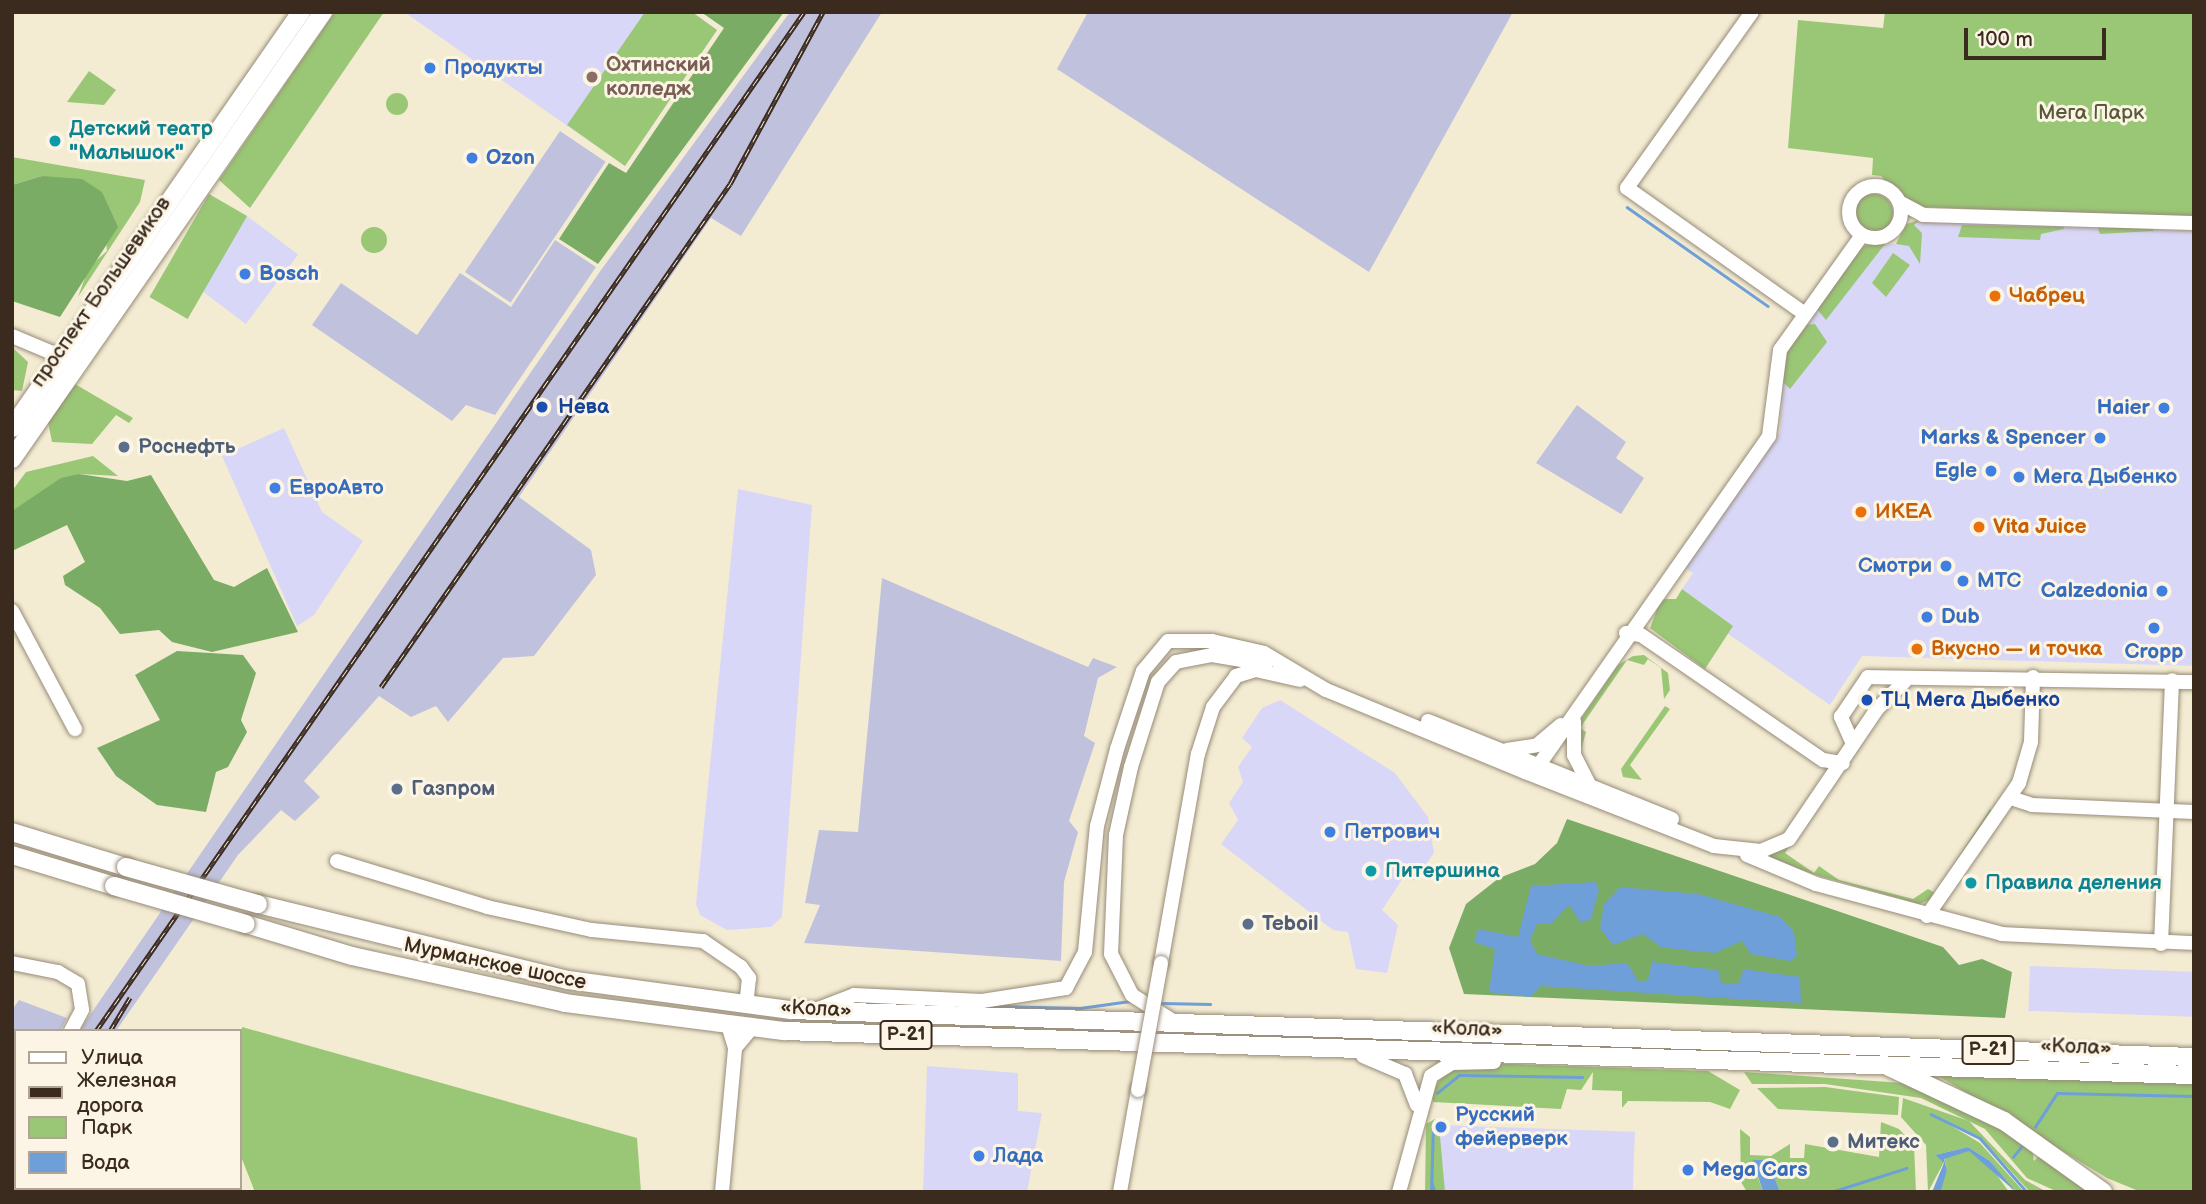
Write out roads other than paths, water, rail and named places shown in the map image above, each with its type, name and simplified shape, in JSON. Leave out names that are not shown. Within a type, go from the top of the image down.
[{"type":"main road","name":"проспект Большевиков","points":[[12,458],[70,361],[301,12]]},
{"type":"main road","name":"проспект Большевиков","points":[[12,428],[70,361],[323,12]]},
{"type":"main road","name":"Мурманское шоссе","points":[[12,832],[258,904],[527,972],[746,1006]]},
{"type":"main road","name":"Мурманское шоссе","points":[[12,855],[246,924],[510,992],[740,1026]]},
{"type":"main road","name":"«Кола»","points":[[746,1006],[813,1011],[2194,1057]]},
{"type":"main road","name":"«Кола»","points":[[740,1026],[1298,1047],[1877,1062],[2194,1075]]},
{"type":"main road","points":[[1877,1062],[1966,1100],[2103,1192]]},
{"type":"main road","points":[[2043,1150],[2116,1192]]},
{"type":"street","points":[[1752,12],[1627,188],[1805,314]]},
{"type":"street","points":[[1861,235],[1849,216],[1855,194],[1876,186],[1921,214]]},
{"type":"street","points":[[1898,224],[1899,202]]},
{"type":"street","points":[[1861,235],[1882,237],[1898,224],[1921,214],[2194,223]]},
{"type":"street","points":[[1533,768],[1769,436],[1780,350],[1861,235]]},
{"type":"street","points":[[12,336],[70,361]]},
{"type":"street","points":[[1533,768],[1575,718],[1628,633],[1647,614],[1658,592]]},
{"type":"street","points":[[12,611],[75,729]]},
{"type":"street","points":[[1647,614],[1650,641]]},
{"type":"street","points":[[1628,633],[1650,641],[1823,760],[1843,763]]},
{"type":"street","points":[[813,1011],[855,995],[982,1001],[1066,988],[1085,952],[1097,826],[1143,671],[1167,641],[1212,641],[1264,653],[1312,682]]},
{"type":"street","points":[[1176,1023],[1132,995],[1111,954],[1116,835],[1158,682],[1176,662],[1212,655],[1255,660],[1533,768],[1816,884],[1927,916],[2029,938],[2194,943]]},
{"type":"street","points":[[1120,1192],[1198,754],[1213,707],[1236,676],[1256,670],[1312,682],[1329,682],[1499,749],[1533,768],[1590,785],[1726,846],[1780,847],[1843,763],[1853,744],[1905,681]]},
{"type":"street","points":[[1853,744],[1842,717],[1868,677],[1905,681],[1924,674],[2194,682]]},
{"type":"street","points":[[1927,916],[2011,798],[2029,755],[2033,677]]},
{"type":"street","points":[[2161,944],[2172,680]]},
{"type":"street","points":[[1575,718],[1574,755],[1590,785]]},
{"type":"street","points":[[1499,749],[1538,745],[1561,725]]},
{"type":"street","points":[[2011,798],[2032,805],[2194,812]]},
{"type":"street","points":[[337,861],[592,930],[703,941],[741,967],[749,978],[746,1006]]},
{"type":"street","points":[[12,963],[58,972],[78,984],[82,1010],[72,1029]]},
{"type":"street","points":[[722,1192],[735,1048],[740,1026]]},
{"type":"street","points":[[1298,1047],[1390,1063],[1411,1082],[1419,1114]]},
{"type":"street","points":[[1398,1192],[1418,1141],[1424,1086],[1439,1068],[1460,1061],[1504,1062],[1517,1053]]},
{"type":"water","points":[[1595,882],[1599,889],[1591,919],[1581,923],[1569,905],[1552,923],[1537,924],[1530,940],[1537,954],[1589,966],[1627,963],[1639,982],[1648,980],[1652,962],[1718,970],[1722,984],[1738,984],[1744,969],[1800,977],[1801,1003],[1541,986],[1530,997],[1489,992],[1495,949],[1474,942],[1478,929],[1518,937],[1531,886]]},
{"type":"water","points":[[1620,887],[1698,894],[1780,917],[1794,932],[1797,956],[1790,961],[1751,954],[1742,941],[1715,953],[1661,947],[1643,934],[1613,945],[1600,928],[1604,904]]},
{"type":"water","points":[[1968,1147],[1990,1161],[2016,1192],[1969,1151],[1944,1159],[1947,1170],[1941,1190],[1932,1192],[1944,1163],[1935,1155]]},
{"type":"water","points":[[1753,1160],[1768,1160],[1780,1192],[1763,1192]]},
{"type":"waterway","points":[[1627,207],[1768,306]]},
{"type":"waterway","points":[[993,1006],[1080,1008],[1130,1001]]},
{"type":"waterway","points":[[1161,1003],[1210,1004]]},
{"type":"waterway","points":[[1437,1093],[1459,1075],[1582,1077]]},
{"type":"waterway","points":[[2035,1127],[2057,1093],[2194,1096]]},
{"type":"waterway","points":[[1931,1114],[1980,1138],[2027,1192]]},
{"type":"waterway","points":[[1431,1192],[1433,1124]]},
{"type":"waterway","points":[[2013,1157],[2021,1147]]},
{"type":"waterway","points":[[1831,1192],[1906,1168]]},
{"type":"waterway","points":[[1432,1183],[1435,1192]]},
{"type":"railway","points":[[97,1029],[804,12]]},
{"type":"railway","points":[[381,687],[730,184],[823,12]]},
{"type":"railway","points":[[111,1029],[130,998]]},
{"type":"place","name":"Продукты","points":[[430,68]]},
{"type":"place","name":"Охтинский колледж","points":[[592,77]]},
{"type":"place","name":"Детский театр \"Малышок\"","points":[[55,141]]},
{"type":"place","name":"Ozon","points":[[472,158]]},
{"type":"place","name":"Bosch","points":[[245,274]]},
{"type":"place","name":"Чабрец","points":[[1995,296]]},
{"type":"place","name":"Нева","points":[[542,407]]},
{"type":"place","name":"Haier","points":[[2164,408]]},
{"type":"place","name":"Marks & Spencer","points":[[2100,438]]},
{"type":"place","name":"Роснефть","points":[[124,447]]},
{"type":"place","name":"Egle","points":[[1991,471]]},
{"type":"place","name":"Мега Дыбенко","points":[[2019,477]]},
{"type":"place","name":"ЕвроАвто","points":[[275,488]]},
{"type":"place","name":"ИКЕА","points":[[1861,512]]},
{"type":"place","name":"Vita Juice","points":[[1979,527]]},
{"type":"place","name":"Смотри","points":[[1946,566]]},
{"type":"place","name":"МТС","points":[[1963,581]]},
{"type":"place","name":"Calzedonia","points":[[2162,591]]},
{"type":"place","name":"Dub","points":[[1927,617]]},
{"type":"place","name":"Cropp","points":[[2154,628]]},
{"type":"place","name":"Вкусно — и точка","points":[[1917,649]]},
{"type":"place","name":"ТЦ Мега Дыбенко","points":[[1867,700]]},
{"type":"place","name":"Газпром","points":[[397,789]]},
{"type":"place","name":"Петрович","points":[[1330,832]]},
{"type":"place","name":"Питершина","points":[[1371,871]]},
{"type":"place","name":"Правила деления","points":[[1971,883]]},
{"type":"place","name":"Teboil","points":[[1248,924]]},
{"type":"place","name":"Русский фейерверк","points":[[1441,1127]]},
{"type":"place","name":"Митекс","points":[[1833,1142]]},
{"type":"place","name":"Лада","points":[[979,1156]]},
{"type":"place","name":"Mega Cars","points":[[1688,1170]]},
{"type":"park label","name":"Мега Парк","points":[[2091,113]]}]
